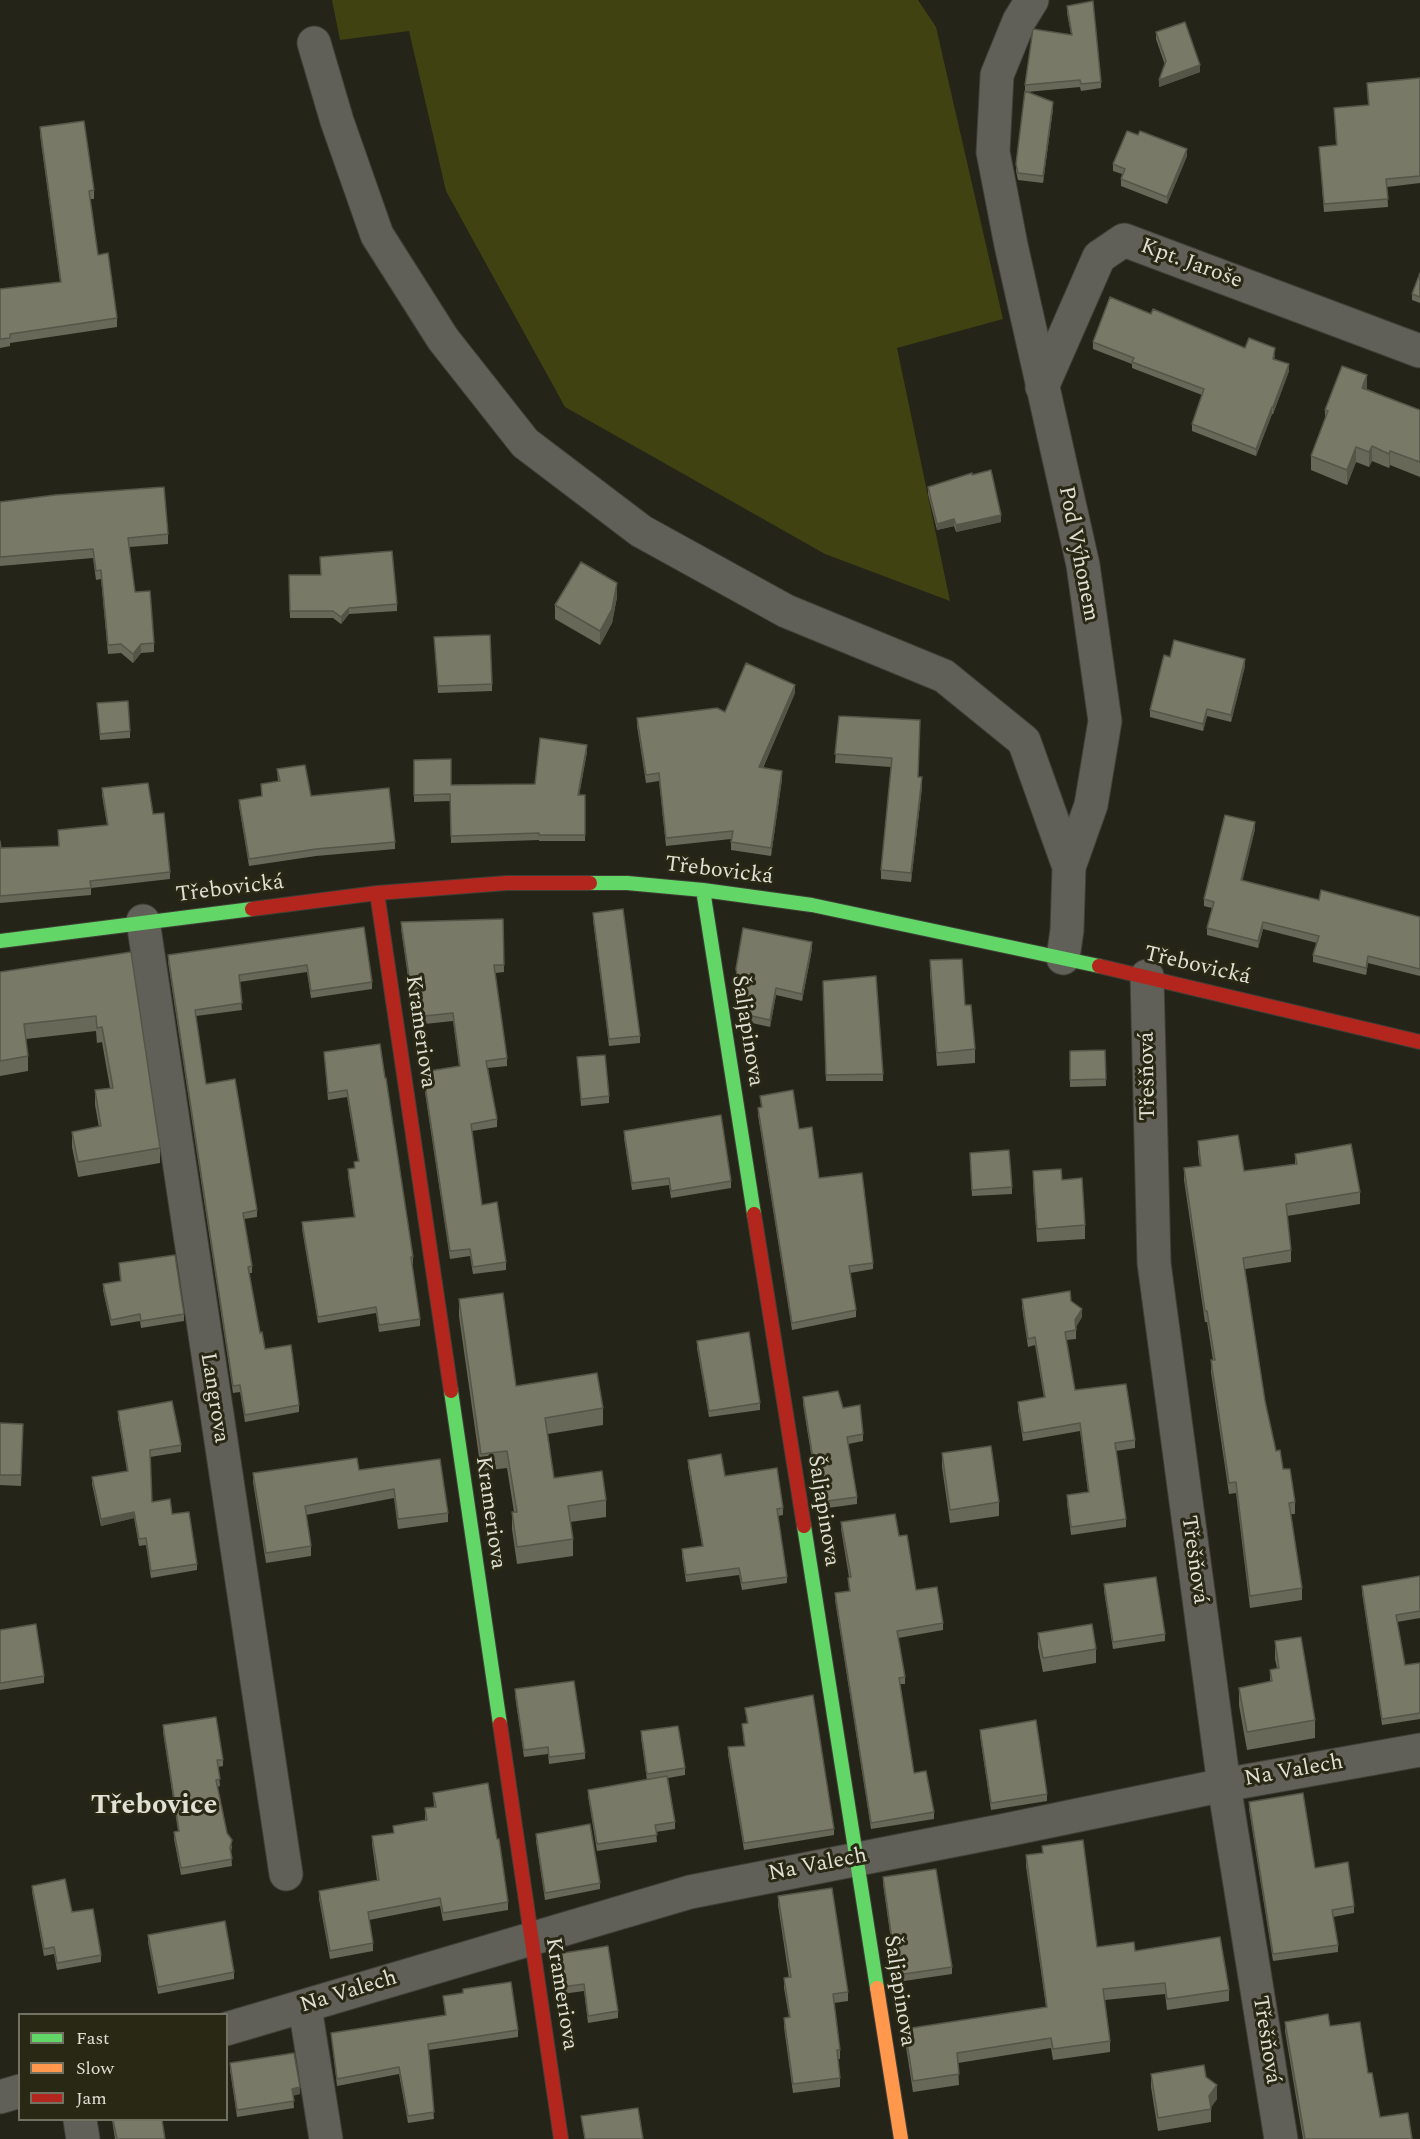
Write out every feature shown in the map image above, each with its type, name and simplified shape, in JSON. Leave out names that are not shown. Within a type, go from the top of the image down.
[{"type":"street","name":"Pod Výhonem","points":[[1032,0],[1019,21],[997,75],[993,152],[1042,387],[1083,566],[1105,721],[1091,805],[1069,867],[1064,958]]},
{"type":"street","points":[[314,43],[337,121],[377,235],[443,339],[525,443],[641,531],[786,611],[944,676],[1024,741],[1069,867]]},
{"type":"street","name":"Kpt. Jaroše","points":[[1042,387],[1099,257],[1124,240],[1420,351]]},
{"type":"street","name":"Třebovická","points":[[0,940],[377,893],[507,883],[627,883],[703,890],[812,905],[1148,976],[1420,1042]]},
{"type":"street","name":"Šaljapinova","points":[[703,890],[901,2139]]},
{"type":"street","name":"Krameriova","points":[[377,893],[561,2139]]},
{"type":"street","name":"Langrova","points":[[143,921],[286,1874]]},
{"type":"street","name":"Třešňová","points":[[1148,976],[1154,1263],[1224,1785],[1281,2139]]},
{"type":"street","name":"Na Valech","points":[[228,2028],[690,1892],[1224,1785],[1420,1750]]},
{"type":"street","points":[[306,2007],[326,2139]]},
{"type":"street","points":[[0,2097],[18,2092]]},
{"type":"street","points":[[80,2121],[83,2139]]},
{"type":"shaded area","points":[[332,0],[918,0],[936,27],[1003,319],[897,348],[950,601],[825,554],[565,407],[446,191],[409,31],[340,40]]},
{"type":"building","points":[[1093,1],[1101,82],[1081,84],[1080,80],[1025,85],[1033,29],[1072,35],[1067,6]]},
{"type":"building","points":[[1185,22],[1200,65],[1159,80],[1166,61],[1156,32]]},
{"type":"building","points":[[1420,78],[1420,176],[1386,179],[1388,199],[1324,204],[1319,147],[1337,145],[1334,108],[1369,105],[1367,83]]},
{"type":"building","points":[[1025,91],[1053,102],[1043,176],[1018,173],[1016,164]]},
{"type":"building","points":[[84,121],[94,190],[89,191],[98,255],[108,253],[117,318],[10,334],[10,338],[0,339],[0,289],[61,282],[40,127]]},
{"type":"building","points":[[1127,131],[1138,135],[1140,131],[1187,149],[1167,197],[1121,179],[1125,169],[1113,164]]},
{"type":"building","points":[[1420,273],[1420,297],[1412,294]]},
{"type":"building","points":[[1110,297],[1151,314],[1153,309],[1245,348],[1249,338],[1275,348],[1273,359],[1289,364],[1256,449],[1192,424],[1204,389],[1132,362],[1134,358],[1093,342]]},
{"type":"building","points":[[1342,366],[1367,375],[1362,388],[1420,410],[1420,462],[1390,451],[1389,454],[1372,446],[1369,452],[1356,447],[1347,470],[1311,456]]},
{"type":"building","points":[[991,470],[1001,515],[956,525],[954,519],[937,524],[928,487],[972,473],[972,475]]},
{"type":"building","points":[[164,487],[168,534],[128,538],[135,592],[150,591],[154,643],[141,644],[133,654],[121,644],[108,645],[101,570],[96,571],[93,549],[0,557],[0,502],[55,495]]},
{"type":"building","points":[[392,551],[397,604],[349,608],[341,617],[333,611],[290,611],[289,575],[321,575],[320,557]]},
{"type":"building","points":[[581,562],[617,583],[612,609],[600,631],[555,605]]},
{"type":"building","points":[[490,635],[492,684],[438,686],[434,637]]},
{"type":"building","points":[[1174,640],[1245,659],[1231,715],[1207,709],[1203,724],[1150,710],[1164,655],[1170,657]]},
{"type":"building","points":[[746,663],[795,685],[759,767],[782,771],[771,848],[731,842],[733,831],[666,838],[659,773],[646,775],[637,718],[717,708],[725,712]]},
{"type":"building","points":[[128,701],[130,731],[100,734],[97,703]]},
{"type":"building","points":[[839,716],[920,720],[918,777],[922,777],[911,873],[881,870],[892,758],[835,754]]},
{"type":"building","points":[[540,738],[587,745],[578,795],[585,795],[585,835],[539,835],[539,833],[451,836],[450,794],[414,795],[414,760],[451,759],[451,785],[535,784]]},
{"type":"building","points":[[305,765],[311,796],[389,788],[395,842],[316,849],[249,859],[239,800],[262,796],[261,784],[280,781],[277,769]]},
{"type":"building","points":[[148,783],[153,814],[164,813],[170,872],[90,881],[91,888],[0,896],[0,841],[1,848],[59,846],[58,830],[108,825],[102,788]]},
{"type":"building","points":[[1225,815],[1255,822],[1241,880],[1319,900],[1321,890],[1420,917],[1420,969],[1368,956],[1366,968],[1313,955],[1319,936],[1263,922],[1258,941],[1207,928],[1214,902],[1204,899]]},
{"type":"building","points":[[623,909],[640,1036],[609,1039],[593,913]]},
{"type":"building","points":[[503,919],[504,965],[494,965],[507,1058],[486,1061],[497,1119],[471,1124],[482,1205],[497,1202],[506,1262],[473,1267],[470,1249],[450,1251],[423,1072],[460,1066],[453,1013],[415,1017],[401,922]]},
{"type":"building","points":[[364,927],[372,982],[311,991],[307,965],[239,975],[242,1003],[195,1010],[206,1084],[235,1079],[257,1210],[243,1213],[252,1266],[248,1267],[260,1333],[262,1332],[265,1349],[291,1345],[299,1405],[245,1415],[240,1385],[233,1386],[168,955]]},
{"type":"building","points":[[743,928],[812,942],[802,994],[776,988],[770,1020],[743,1014],[736,969]]},
{"type":"building","points":[[131,952],[160,1148],[78,1162],[72,1132],[101,1126],[95,1090],[113,1088],[102,1027],[97,1028],[96,1016],[24,1024],[28,1056],[0,1061],[0,972]]},
{"type":"building","points":[[962,959],[965,1005],[971,1005],[975,1049],[937,1053],[930,960]]},
{"type":"building","points":[[876,976],[883,1074],[826,1075],[823,981]]},
{"type":"building","points":[[380,1044],[413,1257],[411,1257],[420,1319],[379,1325],[376,1307],[318,1317],[302,1222],[355,1217],[348,1169],[355,1168],[354,1162],[359,1161],[347,1090],[328,1093],[324,1052]]},
{"type":"building","points":[[1105,1050],[1106,1079],[1070,1080],[1070,1051]]},
{"type":"building","points":[[605,1055],[609,1096],[581,1099],[577,1057]]},
{"type":"building","points":[[793,1090],[799,1129],[812,1127],[819,1178],[862,1173],[873,1263],[849,1266],[856,1310],[792,1323],[758,1108],[762,1107],[760,1096]]},
{"type":"building","points":[[721,1115],[731,1181],[671,1191],[669,1178],[632,1183],[624,1131]]},
{"type":"building","points":[[1238,1135],[1244,1171],[1297,1164],[1295,1154],[1351,1144],[1360,1192],[1286,1204],[1291,1250],[1243,1258],[1265,1401],[1276,1451],[1280,1450],[1283,1469],[1290,1469],[1295,1502],[1289,1503],[1302,1588],[1250,1596],[1236,1482],[1229,1483],[1211,1360],[1215,1360],[1207,1311],[1205,1311],[1184,1168],[1201,1166],[1198,1141]]},
{"type":"building","points":[[1009,1150],[1012,1187],[972,1190],[970,1153]]},
{"type":"building","points":[[1061,1169],[1062,1180],[1082,1178],[1085,1225],[1037,1229],[1033,1171]]},
{"type":"building","points":[[175,1255],[184,1314],[141,1321],[140,1314],[111,1320],[103,1284],[121,1281],[119,1263]]},
{"type":"building","points":[[1070,1291],[1071,1301],[1082,1309],[1075,1320],[1076,1330],[1065,1332],[1075,1390],[1126,1384],[1135,1440],[1115,1443],[1126,1519],[1071,1527],[1067,1495],[1089,1492],[1080,1423],[1023,1433],[1018,1402],[1045,1397],[1035,1337],[1028,1339],[1022,1299]]},
{"type":"building","points":[[503,1293],[516,1386],[597,1373],[603,1408],[545,1418],[554,1478],[602,1471],[606,1500],[568,1506],[573,1539],[517,1547],[512,1512],[517,1512],[507,1451],[481,1454],[459,1299]]},
{"type":"building","points":[[749,1332],[760,1403],[709,1411],[697,1341]]},
{"type":"building","points":[[838,1391],[843,1408],[860,1405],[863,1434],[847,1437],[857,1497],[820,1502],[803,1397]]},
{"type":"building","points":[[172,1401],[181,1445],[150,1450],[152,1502],[170,1499],[172,1514],[189,1512],[197,1564],[151,1571],[146,1538],[139,1539],[134,1512],[101,1519],[92,1477],[128,1471],[118,1411]]},
{"type":"building","points":[[0,1423],[23,1424],[21,1475],[0,1475]]},
{"type":"building","points":[[991,1446],[999,1502],[950,1510],[942,1453]]},
{"type":"building","points":[[721,1454],[725,1476],[777,1468],[783,1508],[777,1509],[787,1577],[742,1583],[739,1568],[686,1575],[682,1549],[703,1546],[688,1460]]},
{"type":"building","points":[[357,1458],[359,1470],[440,1459],[448,1513],[398,1519],[394,1489],[305,1506],[311,1546],[266,1553],[253,1473]]},
{"type":"building","points":[[895,1514],[899,1536],[907,1535],[916,1590],[937,1587],[943,1623],[897,1631],[905,1677],[899,1678],[914,1773],[926,1771],[934,1812],[871,1823],[835,1593],[850,1591],[848,1578],[851,1577],[841,1522]]},
{"type":"building","points":[[1420,1576],[1420,1611],[1396,1615],[1405,1665],[1420,1663],[1420,1713],[1382,1719],[1362,1586]]},
{"type":"building","points":[[1156,1577],[1165,1634],[1113,1642],[1104,1584]]},
{"type":"building","points":[[36,1624],[44,1676],[0,1683],[0,1630]]},
{"type":"building","points":[[1092,1624],[1096,1649],[1043,1658],[1038,1633]]},
{"type":"building","points":[[1301,1637],[1315,1720],[1247,1732],[1239,1688],[1272,1681],[1270,1670],[1279,1668],[1275,1641]]},
{"type":"building","points":[[574,1681],[585,1753],[549,1757],[548,1747],[524,1750],[515,1689]]},
{"type":"building","points":[[813,1695],[834,1829],[744,1843],[728,1747],[745,1746],[742,1724],[748,1723],[745,1708]]},
{"type":"building","points":[[216,1717],[223,1760],[217,1760],[220,1779],[216,1780],[227,1833],[232,1840],[230,1848],[232,1859],[181,1868],[174,1832],[179,1831],[163,1725]]},
{"type":"building","points":[[1036,1720],[1047,1794],[991,1803],[980,1730]]},
{"type":"building","points":[[678,1726],[685,1768],[647,1774],[641,1731]]},
{"type":"building","points":[[667,1776],[675,1822],[655,1825],[657,1835],[597,1844],[588,1790]]},
{"type":"building","points":[[488,1783],[508,1902],[443,1913],[440,1898],[368,1912],[373,1943],[330,1951],[319,1891],[379,1880],[372,1836],[394,1833],[393,1826],[427,1820],[425,1808],[436,1807],[433,1793]]},
{"type":"building","points":[[1303,1793],[1315,1868],[1348,1862],[1354,1906],[1332,1910],[1338,1945],[1273,1954],[1249,1802]]},
{"type":"building","points":[[590,1824],[600,1883],[545,1893],[536,1834]]},
{"type":"building","points":[[1083,1840],[1097,1947],[1134,1942],[1135,1951],[1220,1937],[1229,1990],[1167,1999],[1165,1983],[1103,1989],[1110,2041],[1053,2049],[1051,2038],[957,2053],[959,2074],[913,2081],[905,2029],[1047,2007],[1026,1855],[1043,1853],[1042,1846]]},
{"type":"building","points":[[936,1869],[952,1967],[897,1975],[883,1877]]},
{"type":"building","points":[[65,1879],[72,1912],[93,1909],[101,1955],[57,1963],[54,1947],[44,1949],[32,1886]]},
{"type":"building","points":[[832,1888],[848,1992],[833,1994],[840,2050],[837,2050],[840,2078],[793,2084],[784,2018],[790,2017],[784,1978],[791,1977],[778,1896]]},
{"type":"building","points":[[225,1921],[234,1972],[158,1987],[148,1935]]},
{"type":"building","points":[[608,1946],[618,2011],[588,2016],[584,1984],[562,1987],[557,1954]]},
{"type":"building","points":[[511,1982],[518,2030],[428,2044],[434,2112],[408,2116],[399,2067],[337,2079],[331,2033],[446,2015],[443,1996],[463,1993],[463,1989]]},
{"type":"building","points":[[1328,2014],[1330,2026],[1360,2022],[1368,2073],[1372,2073],[1380,2117],[1408,2113],[1412,2139],[1305,2139],[1285,2022]]},
{"type":"building","points":[[294,2053],[300,2087],[292,2089],[294,2101],[237,2110],[230,2063]]},
{"type":"building","points":[[1204,2065],[1206,2077],[1217,2085],[1209,2096],[1211,2109],[1158,2118],[1151,2074]]},
{"type":"building","points":[[638,2108],[643,2139],[585,2139],[581,2116]]},
{"type":"building","points":[[113,2121],[162,2121],[165,2139],[117,2139]]},
{"type":"traffic: fast","points":[[590,883],[627,883],[703,890],[812,905],[1099,966]]},
{"type":"traffic: fast","points":[[703,890],[754,1214]]},
{"type":"traffic: fast","points":[[0,941],[252,909]]},
{"type":"traffic: fast","points":[[451,1391],[500,1724]]},
{"type":"traffic: fast","points":[[804,1526],[877,1988]]},
{"type":"traffic: slow","points":[[877,1988],[901,2139]]},
{"type":"traffic: jam","points":[[252,909],[377,893],[507,883],[590,883]]},
{"type":"traffic: jam","points":[[377,893],[451,1391]]},
{"type":"traffic: jam","points":[[1099,966],[1420,1042]]},
{"type":"traffic: jam","points":[[754,1214],[804,1526]]},
{"type":"traffic: jam","points":[[500,1724],[561,2139]]},
{"type":"district","name":"Třebovice","points":[[154,1808]]}]
